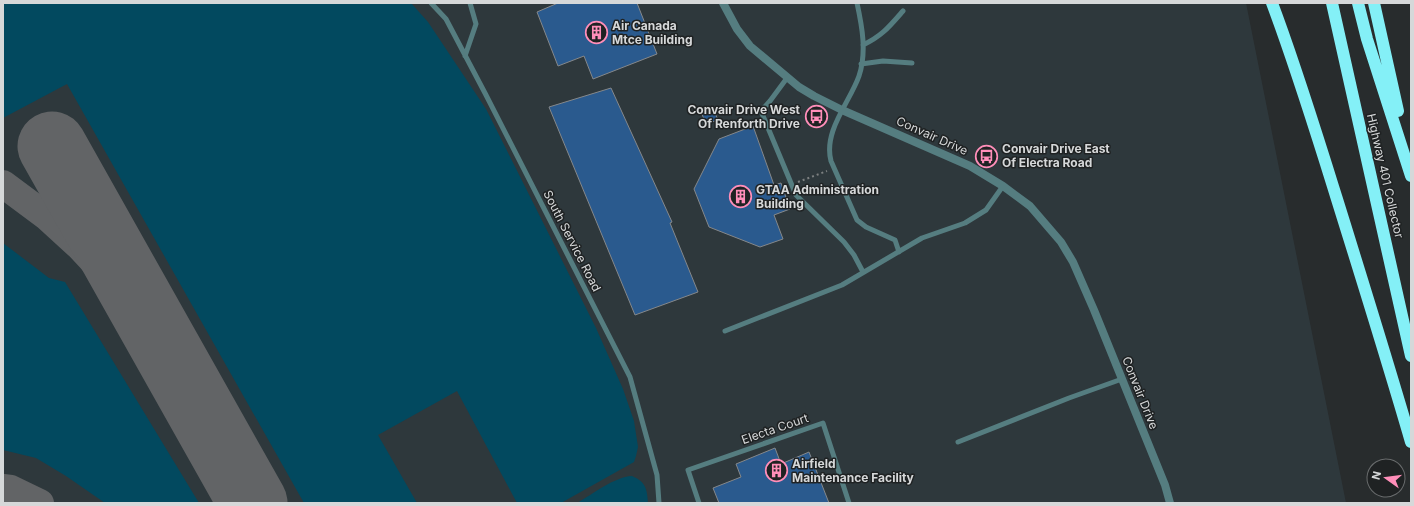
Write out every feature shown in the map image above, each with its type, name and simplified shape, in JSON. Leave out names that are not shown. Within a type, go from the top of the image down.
[{"type":"highway","points":[[1272,3],[1344,220],[1386,355],[1411,442]]},
{"type":"highway","name":"Highway 401 Collector","points":[[1332,3],[1411,356]]},
{"type":"highway","points":[[1358,3],[1367,39],[1411,176]]},
{"type":"highway","points":[[1374,3],[1411,176]]},
{"type":"street","name":"Convair Drive","points":[[723,3],[737,29],[750,46],[787,78],[814,96],[842,110],[970,166],[1003,186],[1030,206],[1061,242],[1076,269],[1165,484],[1170,503]]},
{"type":"lane","name":"South Service Road","points":[[431,3],[446,19],[508,137],[630,377],[657,475],[659,503]]},
{"type":"lane","points":[[465,56],[476,24],[470,3]]},
{"type":"lane","points":[[857,3],[863,36],[859,75],[842,110],[829,143],[829,152],[831,161],[856,220],[866,227],[896,240],[899,252]]},
{"type":"lane","points":[[863,45],[875,40],[883,34],[903,11]]},
{"type":"lane","points":[[861,64],[883,61],[912,63]]},
{"type":"lane","points":[[787,78],[761,111],[796,195],[844,242],[854,255],[863,272]]},
{"type":"lane","points":[[725,331],[842,285],[923,238],[965,223],[986,210],[1003,186]]},
{"type":"lane","points":[[958,442],[1069,398],[1122,379]]},
{"type":"lane","name":"Electa Court","points":[[699,503],[688,470],[823,423],[849,503]]},
{"type":"path","points":[[792,185],[827,171]]},
{"type":"shaded area","points":[[3,3],[1246,3],[1346,503],[3,503]]},
{"type":"shaded area","points":[[3,3],[411,3],[428,22],[486,109],[596,328],[623,389],[634,421],[638,447],[634,462],[561,503],[517,503],[457,391],[378,435],[417,503],[304,503],[67,84],[3,118]]},
{"type":"shaded area","points":[[3,243],[49,278],[65,282],[199,503],[105,503],[66,476],[36,458],[3,450]]},
{"type":"shaded area","points":[[632,476],[637,478],[645,486],[648,503],[577,503],[618,479]]},
{"type":"building","name":"Air Canada Mtce Building","points":[[558,3],[637,3],[657,54],[593,79],[584,56],[558,66],[537,12]]},
{"type":"building","name":"GTAA Administration Building","points":[[611,88],[672,222],[670,223],[698,292],[635,315],[549,107]]},
{"type":"building","points":[[713,108],[718,120],[706,124],[701,112]]},
{"type":"building","points":[[753,126],[774,185],[781,183],[790,209],[774,215],[783,239],[760,247],[709,227],[694,189],[719,139]]},
{"type":"building","name":"Airfield Maintenance Facility","points":[[775,448],[781,464],[809,452],[829,503],[719,503],[713,488],[741,477],[736,464]]},
{"type":"taxiway","points":[[3,184],[46,216],[80,247],[120,290],[209,424]]},
{"type":"taxiway","points":[[3,488],[11,489],[40,503]]},
{"type":"runway","points":[[52,146],[253,503]]},
{"type":"place","name":"Air Canada Mtce Building","points":[[597,33]]},
{"type":"place","name":"Convair Drive West Of Renforth Drive","points":[[816,117]]},
{"type":"place","name":"Convair Drive East Of Electra Road","points":[[987,156]]},
{"type":"place","name":"GTAA Administration Building","points":[[741,197]]},
{"type":"place","name":"Airfield Maintenance Facility","points":[[777,471]]}]
